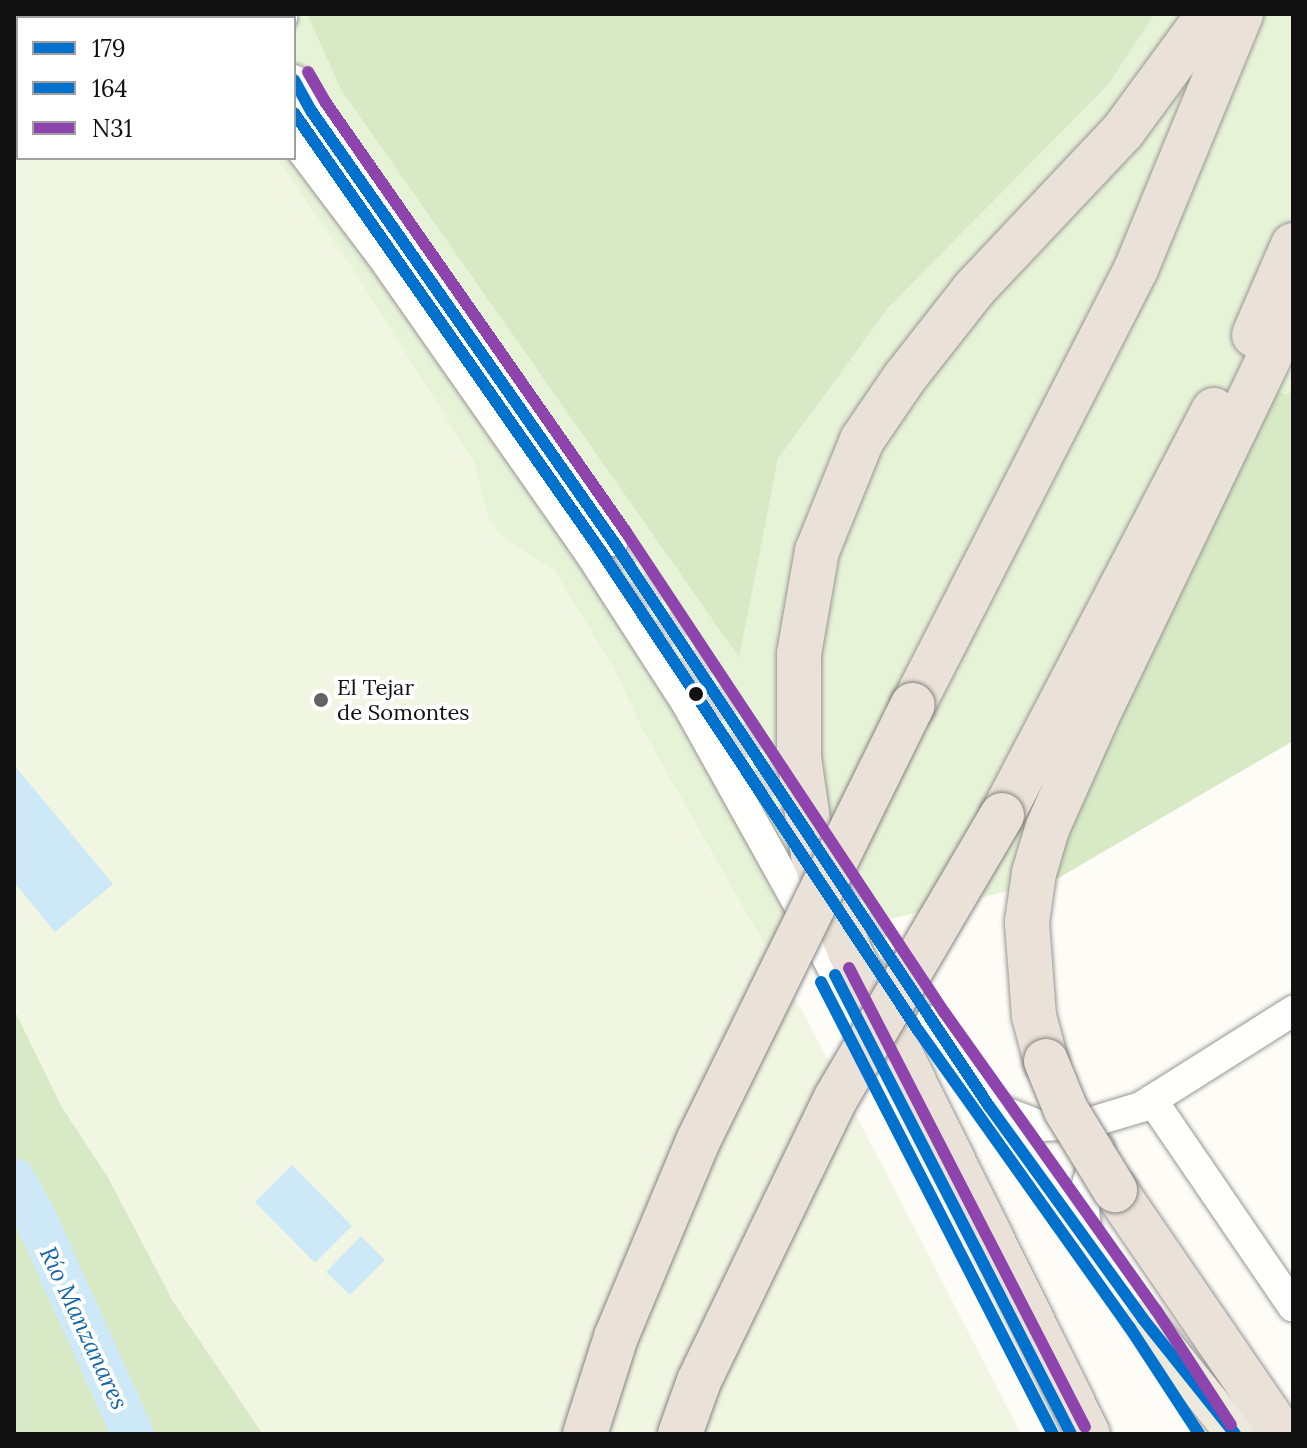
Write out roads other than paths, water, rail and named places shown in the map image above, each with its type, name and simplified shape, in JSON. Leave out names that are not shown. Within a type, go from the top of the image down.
[{"type":"highway","points":[[1088,1434],[850,952],[813,854],[799,758],[799,654],[817,551],[862,440],[905,377],[975,288],[1123,131],[1170,72],[1209,14]]},
{"type":"highway","points":[[585,1434],[616,1337],[698,1141],[913,705],[1136,269],[1241,14]]},
{"type":"highway","points":[[680,1434],[699,1381],[836,1098],[1002,815],[1263,317],[1293,245]]},
{"type":"highway","points":[[1282,1434],[1115,1190],[1066,1110],[1046,1061],[1032,1003],[1027,922],[1034,873],[1047,829],[1095,721],[1293,308]]},
{"type":"main road","points":[[1143,1319],[1235,1434]]},
{"type":"street","points":[[296,84],[312,112],[613,541]]},
{"type":"street","points":[[296,143],[372,244],[591,555],[687,704],[814,932],[1071,1434]]},
{"type":"street","points":[[1087,1242],[1083,1197],[1097,1149],[1146,1104],[1191,1072],[1293,1011]]},
{"type":"street","points":[[931,1021],[1143,1319],[1218,1434]]},
{"type":"street","points":[[989,1106],[1041,1126],[1085,1124],[1146,1104]]},
{"type":"street","points":[[1146,1104],[1293,1307]]},
{"type":"water","points":[[14,765],[113,884],[55,932],[14,882]]},
{"type":"water","points":[[292,1165],[352,1226],[315,1263],[255,1202]]},
{"type":"water","points":[[361,1236],[385,1260],[350,1295],[326,1272]]},
{"type":"waterway","name":"Río Manzanares","points":[[14,1179],[33,1213],[133,1434]]},
{"type":"tunnel","points":[[613,541],[804,830]]},
{"type":"tunnel","points":[[837,880],[931,1021]]},
{"type":"place","name":"El Tejar de Somontes","points":[[321,700]]}]
